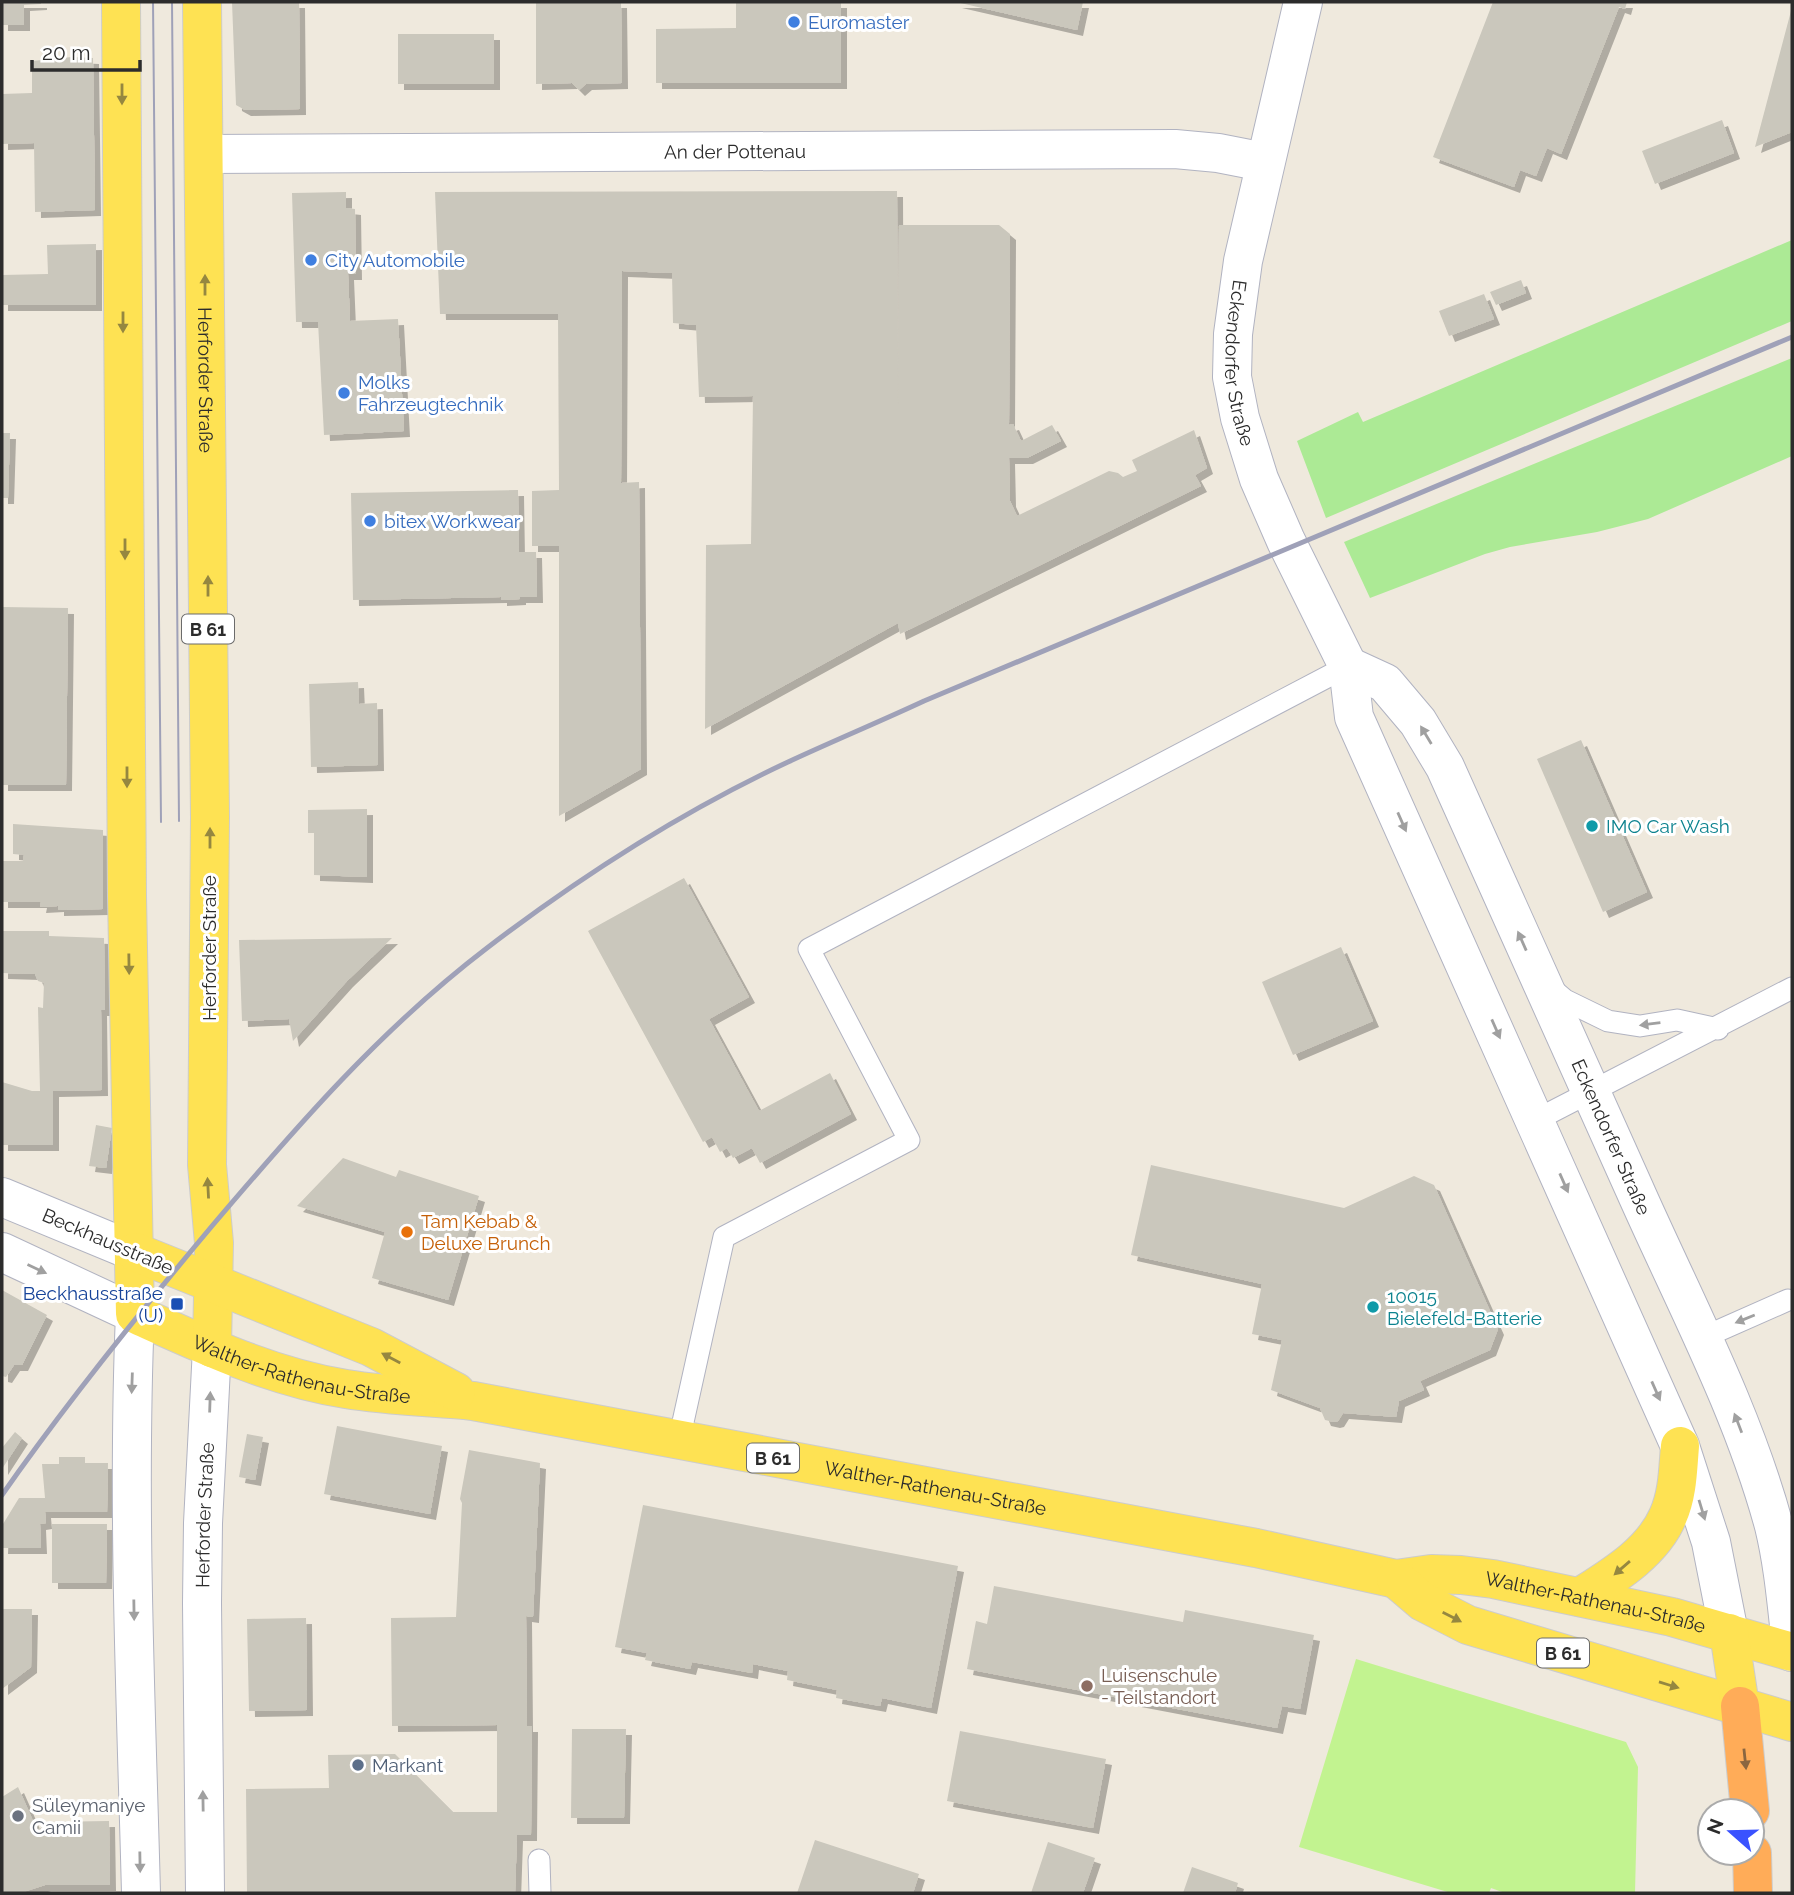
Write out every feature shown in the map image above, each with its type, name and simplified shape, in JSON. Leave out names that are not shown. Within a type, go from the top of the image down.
[{"type":"highway","points":[[1740,1706],[1749,1797]]},
{"type":"highway","points":[[1752,1867],[1753,1893]]},
{"type":"main road","points":[[121,2],[127,896],[135,1252],[132,1390],[134,1584],[141,1893]]},
{"type":"main road","name":"Herforder Straße","points":[[202,2],[210,817],[207,1165],[214,1243],[212,1349],[203,1523],[205,1893]]},
{"type":"main road","name":"Eckendorfer Straße","points":[[1303,2],[1264,162],[1236,297],[1232,377],[1240,418],[1259,479],[1286,541],[1348,666],[1354,717],[1680,1446],[1711,1542],[1729,1633]]},
{"type":"main road","name":"An der Pottenau","points":[[205,155],[1175,149],[1218,153],[1264,162]]},
{"type":"main road","name":"Eckendorfer Straße","points":[[1348,666],[1385,683],[1418,722],[1445,767],[1734,1412],[1762,1486],[1774,1528],[1792,1652]]},
{"type":"main road","name":"Beckhausstraße","points":[[2,1197],[214,1284]]},
{"type":"main road","points":[[2,1252],[135,1314]]},
{"type":"main road","name":"Walther-Rathenau-Straße","points":[[214,1284],[371,1348],[473,1401]]},
{"type":"main road","name":"Walther-Rathenau-Straße","points":[[135,1314],[212,1349],[271,1371],[346,1389],[473,1401],[1256,1548],[1396,1579],[1431,1574],[1461,1574],[1672,1617],[1792,1652]]},
{"type":"main road","points":[[1580,1597],[1615,1575],[1648,1546],[1668,1517],[1676,1487],[1680,1446]]},
{"type":"main road","name":"Walther-Rathenau-Straße","points":[[1396,1579],[1423,1602],[1468,1625],[1792,1722]]},
{"type":"main road","points":[[1729,1633],[1740,1706]]},
{"type":"lane","points":[[679,1440],[724,1237],[909,1140],[809,949],[1348,666]]},
{"type":"lane","points":[[1538,975],[1565,1000],[1608,1021],[1640,1026],[1677,1020],[1718,1028]]},
{"type":"lane","points":[[1536,1120],[1792,988]]},
{"type":"lane","points":[[1702,1338],[1788,1300]]},
{"type":"lane","points":[[539,1860],[540,1893]]},
{"type":"green space","points":[[1792,240],[1792,321],[1326,518],[1297,441],[1358,412],[1363,422]]},
{"type":"green space","points":[[1792,358],[1792,456],[1648,519],[1485,554],[1370,598],[1344,542]]},
{"type":"green space","points":[[1356,1659],[1626,1742],[1638,1767],[1635,1893],[1505,1893],[1491,1888],[1489,1893],[1451,1893],[1299,1847]]},
{"type":"building","points":[[2,2],[41,4],[24,5],[24,25],[2,25]]},
{"type":"building","points":[[232,2],[299,2],[300,109],[245,110],[236,105]]},
{"type":"building","points":[[536,2],[621,2],[622,83],[586,84],[579,90],[572,83],[536,84]]},
{"type":"building","points":[[736,2],[841,2],[841,83],[656,83],[656,29],[736,28]]},
{"type":"building","points":[[956,2],[1083,2],[1077,30]]},
{"type":"building","points":[[1493,2],[1627,2],[1625,9],[1619,7],[1561,154],[1547,148],[1536,176],[1520,170],[1514,187],[1433,157]]},
{"type":"building","points":[[1791,11],[1792,132],[1755,147]]},
{"type":"building","points":[[398,34],[494,34],[494,84],[398,84]]},
{"type":"building","points":[[93,58],[95,210],[35,212],[34,143],[2,144],[2,94],[32,93],[32,61]]},
{"type":"building","points":[[1722,120],[1734,153],[1655,184],[1642,151]]},
{"type":"building","points":[[897,191],[898,407],[899,225],[999,225],[1010,234],[1009,425],[1013,424],[1021,441],[1052,425],[1061,441],[1027,458],[1009,458],[1010,501],[1017,516],[1109,471],[1123,477],[1137,471],[1132,460],[1194,430],[1207,468],[1195,475],[1201,486],[900,634],[898,623],[705,729],[706,545],[751,544],[753,396],[699,397],[696,325],[673,323],[672,273],[622,271],[621,483],[639,482],[641,769],[559,816],[559,546],[532,546],[532,491],[559,490],[558,314],[440,314],[435,192]]},
{"type":"building","points":[[346,192],[346,208],[355,209],[356,274],[348,274],[350,321],[398,319],[404,431],[324,435],[318,322],[296,322],[292,193]]},
{"type":"building","points":[[96,244],[96,305],[2,305],[2,275],[48,274],[47,245]]},
{"type":"building","points":[[1521,280],[1526,293],[1496,305],[1490,292]]},
{"type":"building","points":[[1484,294],[1494,319],[1449,336],[1439,311]]},
{"type":"building","points":[[2,433],[10,433],[8,498],[2,498]]},
{"type":"building","points":[[518,490],[519,552],[536,552],[537,597],[501,600],[501,597],[353,600],[351,493]]},
{"type":"building","points":[[2,607],[68,608],[66,785],[2,785]]},
{"type":"building","points":[[358,682],[359,704],[377,703],[378,765],[311,767],[309,684]]},
{"type":"building","name":"IMO Car Wash","points":[[1581,740],[1647,892],[1603,912],[1537,759]]},
{"type":"building","points":[[367,809],[367,877],[314,875],[314,833],[308,833],[308,810]]},
{"type":"building","points":[[13,824],[103,830],[103,909],[58,910],[58,906],[40,907],[41,902],[2,902],[2,861],[23,861],[24,855],[13,854]]},
{"type":"building","points":[[684,878],[749,997],[709,1019],[759,1111],[830,1073],[851,1114],[760,1163],[752,1148],[733,1158],[727,1148],[720,1152],[712,1137],[703,1142],[588,931]]},
{"type":"building","points":[[2,931],[49,931],[49,936],[104,938],[102,1090],[53,1091],[53,1145],[2,1145],[2,1082],[40,1091],[38,1007],[43,1008],[44,983],[38,981],[35,974],[2,973]]},
{"type":"building","points":[[392,938],[347,981],[293,1041],[289,1019],[242,1021],[239,940]]},
{"type":"building","points":[[1341,947],[1373,1021],[1293,1055],[1262,982]]},
{"type":"building","points":[[96,1125],[112,1128],[106,1168],[89,1166]]},
{"type":"building","points":[[343,1158],[396,1177],[399,1170],[479,1196],[448,1300],[372,1278],[385,1232],[297,1206]]},
{"type":"building","name":"10015 Bielefeld-Batterie","points":[[1151,1165],[1344,1208],[1414,1176],[1434,1185],[1498,1329],[1490,1350],[1420,1381],[1424,1390],[1399,1401],[1396,1417],[1343,1413],[1338,1421],[1325,1420],[1320,1408],[1271,1390],[1282,1340],[1252,1334],[1262,1284],[1131,1255]]},
{"type":"building","points":[[2,1290],[47,1315],[22,1365],[14,1365],[6,1377],[2,1376]]},
{"type":"building","points":[[337,1426],[442,1446],[430,1514],[324,1494]]},
{"type":"building","points":[[15,1432],[22,1438],[2,1469],[2,1448]]},
{"type":"building","points":[[247,1434],[263,1437],[255,1480],[239,1477]]},
{"type":"building","points":[[469,1450],[540,1463],[533,1617],[526,1616],[527,1726],[532,1726],[531,1835],[517,1835],[515,1893],[247,1893],[246,1789],[329,1788],[328,1755],[395,1754],[453,1812],[497,1812],[497,1725],[392,1726],[391,1618],[456,1617],[462,1503],[460,1499]]},
{"type":"building","points":[[59,1457],[85,1457],[85,1463],[108,1463],[107,1512],[45,1512],[46,1523],[40,1524],[41,1548],[2,1548],[3,1524],[19,1498],[45,1498],[42,1464],[59,1464]]},
{"type":"building","points":[[643,1505],[958,1566],[931,1708],[882,1698],[880,1706],[836,1698],[837,1690],[787,1680],[788,1671],[753,1664],[752,1673],[692,1662],[690,1669],[645,1660],[647,1653],[615,1647]]},
{"type":"building","points":[[52,1524],[107,1524],[106,1583],[52,1583]]},
{"type":"building","points":[[994,1586],[1183,1622],[1185,1610],[1314,1635],[1300,1709],[1282,1706],[1277,1728],[967,1669],[976,1621],[987,1624]]},
{"type":"building","points":[[2,1609],[32,1609],[31,1667],[2,1689]]},
{"type":"building","points":[[306,1618],[307,1710],[249,1711],[247,1619]]},
{"type":"building","points":[[572,1729],[626,1729],[624,1818],[571,1818]]},
{"type":"building","points":[[960,1731],[1106,1759],[1093,1828],[947,1801]]},
{"type":"building","points":[[18,1787],[37,1830],[44,1826],[44,1822],[109,1821],[110,1885],[45,1885],[20,1893],[2,1893],[2,1797]]},
{"type":"building","points":[[815,1840],[919,1874],[913,1893],[797,1893]]},
{"type":"building","points":[[1048,1842],[1095,1858],[1083,1893],[1031,1893]]},
{"type":"building","points":[[1192,1867],[1238,1883],[1235,1893],[1183,1893]]},
{"type":"tram line","points":[[153,2],[161,822]]},
{"type":"tram line","points":[[172,2],[179,821]]},
{"type":"railway","points":[[2,1495],[78,1392],[158,1292],[212,1226],[342,1079],[412,1011],[487,948],[632,847],[748,781],[924,701],[1792,337]]},
{"type":"place","name":"Euromaster","points":[[794,22]]},
{"type":"place","name":"City Automobile","points":[[311,260]]},
{"type":"place","name":"Molks Fahrzeugtechnik","points":[[344,393]]},
{"type":"place","name":"bitex Workwear","points":[[370,521]]},
{"type":"place","name":"IMO Car Wash","points":[[1592,826]]},
{"type":"place","name":"Tam Kebab & Deluxe Brunch","points":[[407,1232]]},
{"type":"place","name":"Beckhausstraße (U)","points":[[177,1304]]},
{"type":"place","name":"10015 Bielefeld-Batterie","points":[[1373,1307]]},
{"type":"place","name":"Luisenschule - Teilstandort","points":[[1087,1686]]},
{"type":"place","name":"Markant","points":[[358,1765]]},
{"type":"place","name":"Süleymaniye Camii","points":[[18,1816]]}]
